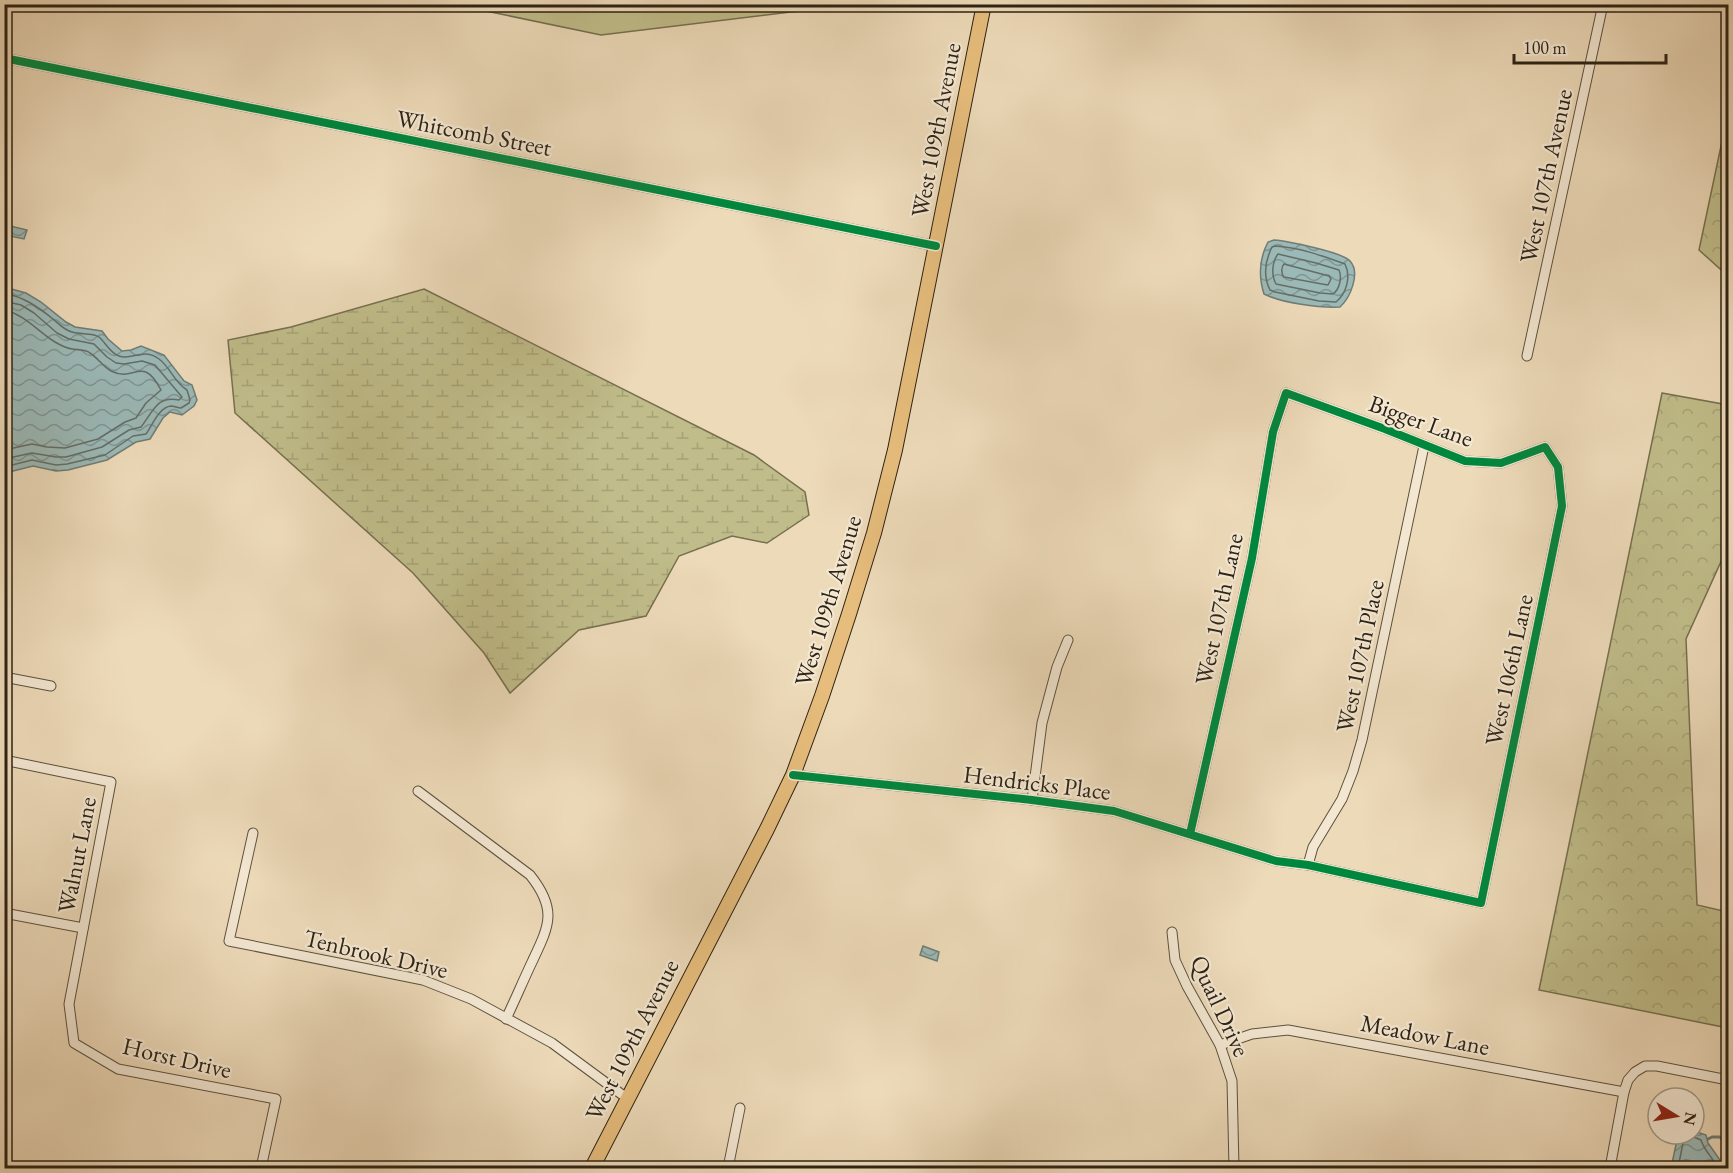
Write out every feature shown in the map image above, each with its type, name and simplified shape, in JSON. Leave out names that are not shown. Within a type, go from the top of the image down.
[{"type":"main road","name":"West 109th Avenue","points":[[592,1168],[793,775],[849,614],[874,532],[895,450],[984,4]]},
{"type":"street","name":"West 107th Avenue","points":[[1527,356],[1603,4]]},
{"type":"street","name":"Whitcomb Street","points":[[4,58],[936,246]]},
{"type":"street","name":"Bigger Lane","points":[[1286,393],[1465,461],[1501,463],[1545,447]]},
{"type":"street","name":"West 107th Lane","points":[[1190,834],[1252,558],[1273,432],[1286,393]]},
{"type":"street","name":"West 107th Place","points":[[1308,865],[1313,847],[1342,800],[1362,740],[1424,446]]},
{"type":"street","name":"West 106th Lane","points":[[1481,903],[1562,506],[1558,467],[1545,447]]},
{"type":"street","points":[[1032,800],[1042,723],[1057,667],[1068,640]]},
{"type":"street","points":[[4,677],[51,686]]},
{"type":"street","name":"Walnut Lane","points":[[4,760],[111,782],[69,1004],[74,1042]]},
{"type":"street","name":"Hendricks Place","points":[[793,775],[1032,800],[1114,812],[1276,861],[1308,865],[1481,903]]},
{"type":"street","points":[[418,791],[530,875],[544,898],[547,909],[547,930],[506,1019]]},
{"type":"street","name":"Tenbrook Drive","points":[[253,833],[229,941],[423,980],[471,999],[552,1043],[628,1099]]},
{"type":"street","points":[[4,913],[83,928]]},
{"type":"street","name":"Quail Drive","points":[[1172,932],[1175,960],[1220,1045],[1232,1081],[1234,1168]]},
{"type":"street","name":"Meadow Lane","points":[[1220,1045],[1252,1034],[1287,1030],[1624,1092]]},
{"type":"street","name":"Horst Drive","points":[[74,1042],[118,1069],[276,1099],[261,1168]]},
{"type":"street","points":[[1610,1168],[1624,1092],[1628,1080],[1635,1071],[1645,1066],[1657,1066],[1728,1080]]},
{"type":"street","points":[[729,1168],[740,1108]]},
{"type":"green space","points":[[457,5],[848,5],[601,35]]},
{"type":"green space","points":[[1728,113],[1728,276],[1699,250]]},
{"type":"green space","points":[[424,289],[754,455],[805,492],[809,515],[767,543],[732,536],[679,556],[646,616],[579,630],[510,693],[484,653],[413,573],[235,413],[228,340],[291,327]]},
{"type":"green space","points":[[1662,393],[1728,405],[1728,546],[1686,639],[1697,905],[1728,912],[1728,1028],[1539,990]]},
{"type":"water","points":[[6,225],[27,230],[24,239],[5,235]]},
{"type":"water","points":[[1274,240],[1326,251],[1350,261],[1354,272],[1353,285],[1340,307],[1301,304],[1264,294],[1260,274],[1261,261],[1268,242]]},
{"type":"water","points":[[4,287],[26,293],[75,327],[102,331],[122,351],[141,346],[164,355],[184,381],[192,385],[197,400],[194,406],[182,415],[170,412],[163,418],[150,439],[136,442],[107,460],[68,470],[56,471],[33,466],[5,473]]},
{"type":"water","points":[[923,946],[939,952],[937,961],[920,955]]},
{"type":"water","points":[[1706,1135],[1708,1143],[1722,1163],[1721,1168],[1671,1168],[1676,1146],[1706,1146]]},
{"type":"waterway","points":[[1708,1139],[1720,1137],[1727,1145]]},
{"type":"cycle path","points":[[4,58],[936,246]]},
{"type":"cycle path","points":[[793,775],[1114,811],[1276,861],[1308,865],[1481,903],[1562,506],[1558,467],[1545,447],[1501,463],[1465,461],[1286,393],[1273,432],[1252,558],[1190,834]]}]
